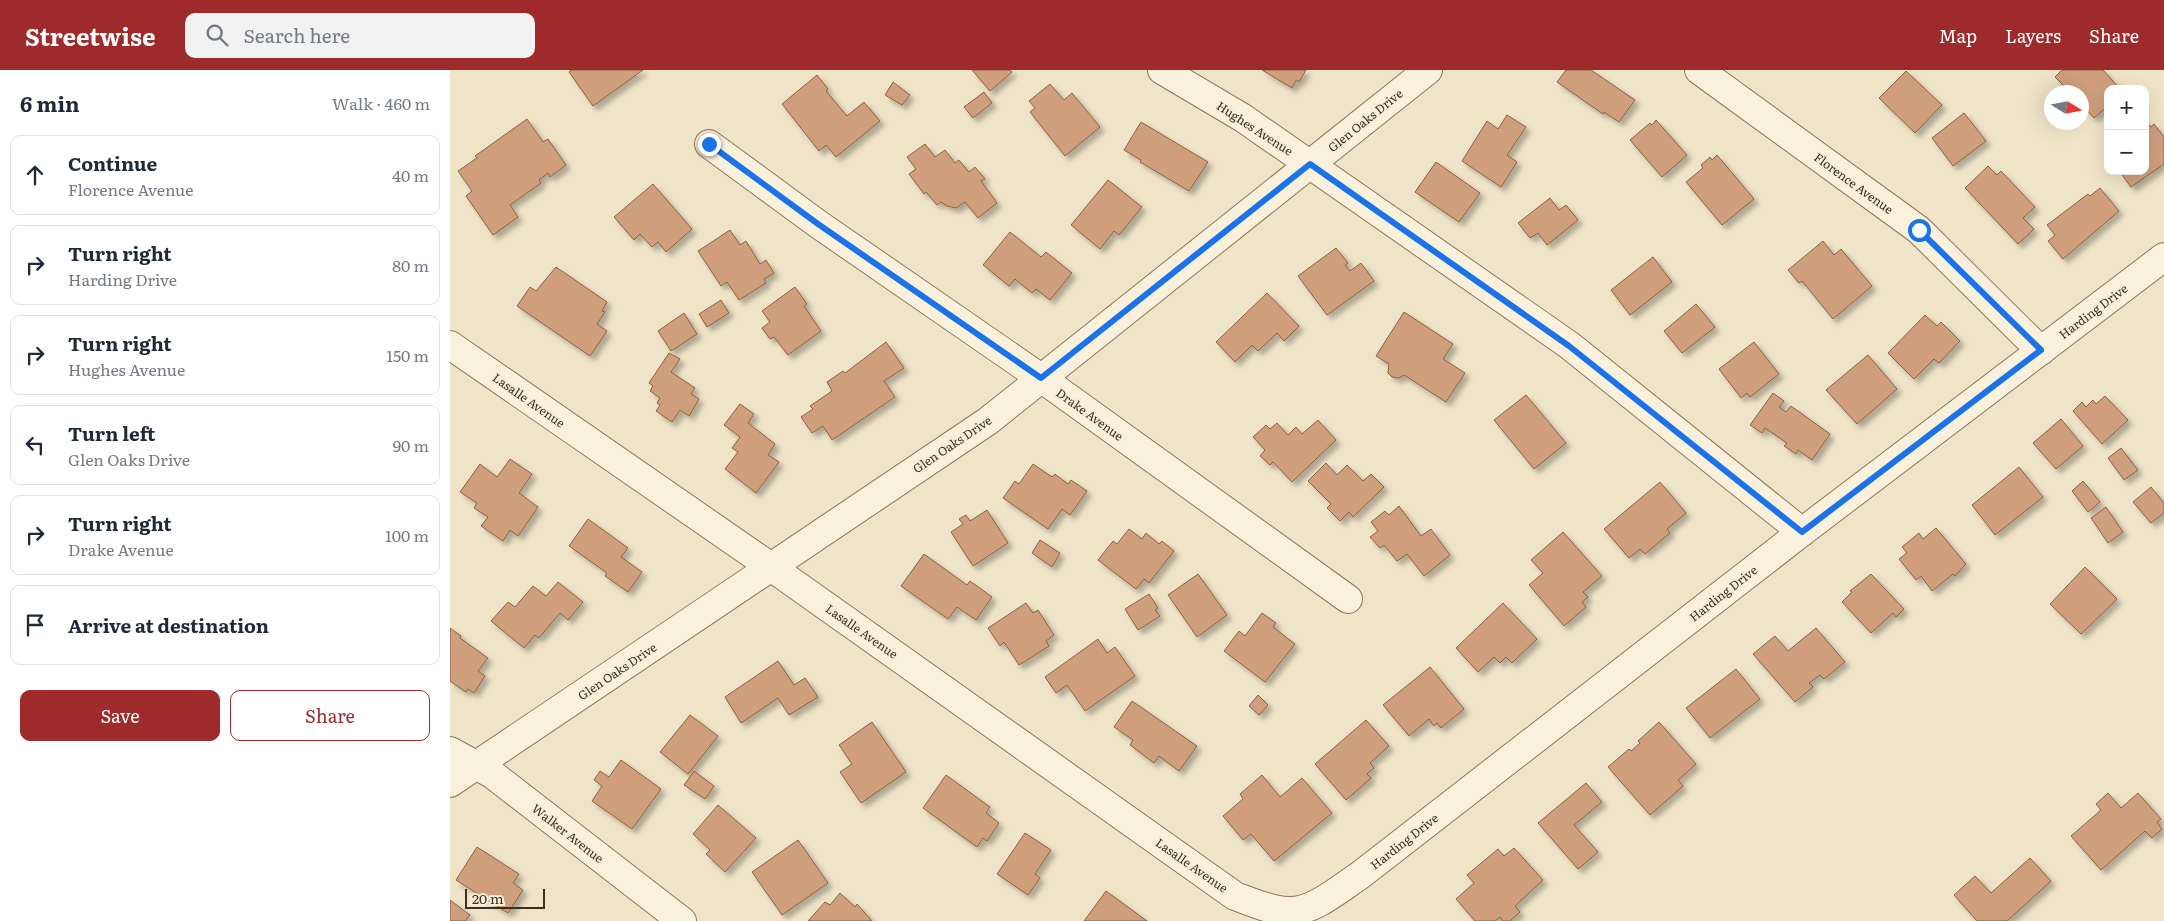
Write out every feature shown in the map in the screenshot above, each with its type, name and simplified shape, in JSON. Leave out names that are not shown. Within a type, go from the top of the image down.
[{"type":"street","name":"Hughes Avenue","points":[[1162,70],[1243,118],[1569,346],[1802,532]]},
{"type":"street","name":"Glen Oaks Drive","points":[[450,783],[988,421],[1428,70]]},
{"type":"street","name":"Florence Avenue","points":[[1699,70],[1919,230],[2041,350]]},
{"type":"street","name":"Drake Avenue","points":[[709,144],[818,224],[1041,378],[1348,599]]},
{"type":"street","name":"Harding Drive","points":[[1276,910],[1289,912],[1309,908],[1359,876],[1802,532],[2164,257]]},
{"type":"street","name":"Lasalle Avenue","points":[[450,345],[771,567],[1235,896],[1276,910]]},
{"type":"street","name":"Walker Avenue","points":[[450,751],[492,774],[682,921]]},
{"type":"building","points":[[571,70],[643,70],[593,106],[569,72]]},
{"type":"building","points":[[972,70],[1010,70],[1012,72],[990,91]]},
{"type":"building","points":[[1262,70],[1306,70],[1299,82],[1296,80],[1292,88]]},
{"type":"building","points":[[1566,70],[1591,70],[1635,100],[1619,122],[1604,112],[1603,114],[1557,82]]},
{"type":"building","points":[[2062,70],[2103,70],[2116,85],[2104,85],[2104,109],[2094,118],[2089,113],[2089,85],[2063,85],[2055,77]]},
{"type":"building","points":[[1906,71],[1942,105],[1915,133],[1879,98]]},
{"type":"building","points":[[817,75],[828,89],[826,91],[847,116],[864,102],[880,121],[836,157],[826,145],[819,151],[782,104]]},
{"type":"building","points":[[893,82],[910,95],[902,105],[885,95]]},
{"type":"building","points":[[1050,84],[1064,100],[1072,93],[1100,127],[1065,156],[1030,112],[1035,108],[1029,101]]},
{"type":"building","points":[[984,92],[992,103],[973,118],[964,107]]},
{"type":"building","points":[[1964,113],[1986,141],[1953,166],[1932,138]]},
{"type":"building","points":[[1507,115],[1526,127],[1507,155],[1517,162],[1501,187],[1462,161],[1487,121],[1498,129]]},
{"type":"building","points":[[527,119],[543,142],[548,139],[566,165],[550,177],[548,173],[539,180],[541,183],[510,205],[518,217],[493,235],[466,196],[472,191],[458,171],[477,158],[475,156]]},
{"type":"building","points":[[1656,120],[1687,155],[1662,177],[1630,140],[1650,123],[1652,125]]},
{"type":"building","points":[[1141,122],[1208,162],[1189,191],[1140,162],[1141,160],[1124,150]]},
{"type":"building","points":[[2154,124],[2164,137],[2164,164],[2149,174],[2149,125],[2151,127]]},
{"type":"building","points":[[925,144],[935,157],[945,150],[955,163],[959,160],[969,172],[975,167],[985,179],[981,181],[997,203],[978,218],[965,202],[956,208],[941,202],[937,205],[926,192],[924,194],[909,174],[916,169],[907,157]]},
{"type":"building","points":[[1717,155],[1754,199],[1722,225],[1686,182],[1703,168],[1701,165],[1710,157],[1712,160]]},
{"type":"building","points":[[1436,162],[1480,193],[1459,222],[1415,192]]},
{"type":"building","points":[[1988,166],[1997,175],[2001,171],[2035,207],[2023,218],[2034,229],[2018,244],[1965,188]]},
{"type":"building","points":[[2122,175],[2148,175],[2131,187]]},
{"type":"building","points":[[1108,180],[1142,207],[1119,235],[1114,231],[1100,249],[1071,225]]},
{"type":"building","points":[[653,184],[692,229],[666,252],[658,242],[652,247],[640,234],[634,240],[614,217]]},
{"type":"building","points":[[2100,188],[2119,211],[2063,259],[2048,241],[2055,235],[2047,225],[2088,194],[2090,196]]},
{"type":"building","points":[[1550,198],[1559,210],[1566,205],[1578,220],[1547,245],[1538,233],[1530,238],[1518,223]]},
{"type":"building","points":[[730,230],[740,245],[746,241],[760,264],[766,260],[774,273],[764,279],[766,283],[739,300],[727,282],[721,286],[698,251]]},
{"type":"building","points":[[1010,232],[1041,257],[1046,252],[1072,273],[1050,300],[1036,289],[1032,293],[1015,279],[1009,286],[983,265]]},
{"type":"building","points":[[1823,241],[1834,255],[1841,249],[1872,286],[1833,319],[1802,281],[1799,283],[1788,270]]},
{"type":"building","points":[[1336,248],[1348,263],[1345,265],[1350,271],[1361,263],[1374,281],[1327,315],[1298,276]]},
{"type":"building","points":[[1653,257],[1672,282],[1630,315],[1611,290]]},
{"type":"building","points":[[556,267],[607,302],[602,311],[605,312],[597,324],[607,331],[590,356],[517,306],[530,287],[536,291]]},
{"type":"building","points":[[795,287],[807,304],[804,306],[821,331],[788,355],[774,337],[770,339],[762,328],[770,322],[762,311]]},
{"type":"building","points":[[1267,293],[1299,326],[1284,341],[1277,333],[1258,351],[1252,345],[1235,362],[1216,342]]},
{"type":"building","points":[[721,300],[729,313],[707,327],[699,314]]},
{"type":"building","points":[[1696,304],[1715,327],[1682,353],[1664,331]]},
{"type":"building","points":[[1404,312],[1453,344],[1443,359],[1465,373],[1446,402],[1404,375],[1399,378],[1392,377],[1388,373],[1389,364],[1376,356]]},
{"type":"building","points":[[684,313],[697,334],[671,351],[658,331]]},
{"type":"building","points":[[1925,315],[1937,326],[1941,322],[1960,341],[1939,363],[1934,359],[1914,379],[1888,353]]},
{"type":"building","points":[[886,342],[904,368],[884,381],[895,397],[832,440],[823,426],[812,433],[801,417],[813,409],[810,406],[832,391],[827,382],[843,371],[845,373]]},
{"type":"building","points":[[1754,342],[1779,374],[1750,397],[1747,393],[1741,398],[1719,369]]},
{"type":"building","points":[[669,353],[680,359],[671,372],[695,388],[691,394],[699,399],[689,416],[680,410],[672,422],[656,411],[660,405],[657,403],[660,398],[650,391],[653,386],[649,383]]},
{"type":"building","points":[[1868,355],[1897,389],[1857,424],[1826,390]]},
{"type":"building","points":[[1773,393],[1784,401],[1779,407],[1786,412],[1791,406],[1830,434],[1812,460],[1798,450],[1796,454],[1784,446],[1787,443],[1765,428],[1762,433],[1750,425]]},
{"type":"building","points":[[1526,395],[1566,443],[1534,469],[1494,420]]},
{"type":"building","points":[[2105,396],[2128,420],[2102,444],[2073,411],[2082,402],[2086,407],[2093,400],[2096,404]]},
{"type":"building","points":[[740,404],[754,414],[748,423],[775,444],[768,455],[779,462],[756,493],[725,469],[738,452],[732,448],[740,437],[724,425]]},
{"type":"building","points":[[2061,419],[2083,446],[2056,469],[2033,443]]},
{"type":"building","points":[[1318,420],[1336,440],[1292,482],[1273,462],[1270,465],[1260,456],[1265,450],[1253,437],[1266,425],[1270,429],[1277,423],[1288,435],[1296,427],[1302,434]]},
{"type":"building","points":[[2121,448],[2138,470],[2124,480],[2108,458]]},
{"type":"building","points":[[510,459],[532,474],[519,493],[538,507],[518,536],[510,530],[503,541],[481,526],[488,517],[474,508],[477,503],[460,492],[480,464],[497,477]]},
{"type":"building","points":[[1326,463],[1337,475],[1347,465],[1363,481],[1371,474],[1384,487],[1353,517],[1349,512],[1340,521],[1327,508],[1331,504],[1308,481]]},
{"type":"building","points":[[1033,464],[1052,477],[1055,474],[1068,484],[1071,480],[1087,491],[1070,515],[1062,509],[1048,529],[1003,498],[1015,481],[1019,484]]},
{"type":"building","points":[[2019,467],[2043,497],[1995,535],[1972,505]]},
{"type":"building","points":[[2083,481],[2100,502],[2088,512],[2072,491]]},
{"type":"building","points":[[1660,482],[1686,513],[1667,529],[1670,533],[1645,554],[1640,549],[1629,558],[1604,529]]},
{"type":"building","points":[[2151,487],[2164,503],[2164,513],[2151,523],[2133,502]]},
{"type":"building","points":[[1399,506],[1421,536],[1431,529],[1450,555],[1424,576],[1407,554],[1397,561],[1384,545],[1380,548],[1370,537],[1378,531],[1371,522],[1385,511],[1389,515]]},
{"type":"building","points":[[2106,507],[2123,532],[2108,543],[2091,518]]},
{"type":"building","points":[[987,510],[1008,543],[973,566],[951,532],[963,524],[959,519],[966,515],[970,521]]},
{"type":"building","points":[[588,519],[628,548],[621,557],[642,572],[628,592],[605,576],[607,573],[569,546]]},
{"type":"building","points":[[1936,528],[1966,564],[1955,576],[1953,574],[1932,591],[1921,576],[1916,580],[1899,559],[1907,553],[1902,547],[1919,533],[1923,539]]},
{"type":"building","points":[[1129,529],[1142,539],[1146,533],[1159,544],[1162,541],[1174,551],[1149,583],[1144,579],[1136,589],[1098,560],[1113,541],[1117,544]]},
{"type":"building","points":[[1563,532],[1602,576],[1583,592],[1588,597],[1582,602],[1586,607],[1564,626],[1529,585],[1543,573],[1531,560]]},
{"type":"building","points":[[1040,540],[1060,553],[1052,567],[1032,553]]},
{"type":"building","points":[[924,554],[967,585],[970,581],[992,597],[976,620],[957,607],[948,619],[901,586]]},
{"type":"building","points":[[2085,567],[2117,599],[2081,634],[2050,604]]},
{"type":"building","points":[[1198,574],[1227,615],[1197,637],[1168,595]]},
{"type":"building","points":[[1871,574],[1904,609],[1896,617],[1893,613],[1871,633],[1842,602],[1852,592],[1850,591]]},
{"type":"building","points":[[558,582],[583,602],[568,620],[560,613],[539,638],[535,635],[524,648],[491,621],[508,602],[515,607],[533,586],[546,596]]},
{"type":"building","points":[[1149,594],[1158,608],[1155,610],[1160,616],[1138,630],[1125,609]]},
{"type":"building","points":[[1026,603],[1033,613],[1038,610],[1054,635],[1046,641],[1049,646],[1019,665],[1004,642],[1000,646],[988,628]]},
{"type":"building","points":[[1503,603],[1537,639],[1512,663],[1506,657],[1500,663],[1494,657],[1478,672],[1456,648]]},
{"type":"building","points":[[1262,613],[1276,623],[1273,627],[1295,644],[1265,682],[1224,651],[1239,631],[1245,636]]},
{"type":"building","points":[[450,628],[461,636],[460,638],[488,658],[478,671],[485,676],[474,693],[468,689],[466,692],[450,681]]},
{"type":"building","points":[[1816,628],[1845,662],[1824,679],[1820,675],[1809,683],[1813,687],[1795,702],[1753,654],[1775,636],[1788,651]]},
{"type":"building","points":[[1098,639],[1107,653],[1115,647],[1135,676],[1085,711],[1067,685],[1056,693],[1045,677]]},
{"type":"building","points":[[778,661],[794,685],[805,678],[818,697],[789,715],[778,698],[741,723],[725,697]]},
{"type":"building","points":[[1430,667],[1464,709],[1441,728],[1437,723],[1434,726],[1429,719],[1409,736],[1383,705]]},
{"type":"building","points":[[1736,669],[1760,699],[1710,738],[1686,708]]},
{"type":"building","points":[[1258,695],[1268,705],[1259,715],[1249,706]]},
{"type":"building","points":[[1132,701],[1197,746],[1179,771],[1159,756],[1154,763],[1130,745],[1133,740],[1114,727]]},
{"type":"building","points":[[690,715],[718,736],[688,774],[660,752]]},
{"type":"building","points":[[1366,720],[1389,746],[1370,763],[1374,768],[1367,774],[1371,778],[1346,800],[1315,764]]},
{"type":"building","points":[[872,722],[906,772],[861,803],[840,772],[852,764],[839,745]]},
{"type":"building","points":[[1659,722],[1696,764],[1678,780],[1683,786],[1650,815],[1608,767],[1629,749],[1631,751],[1640,743],[1638,741]]},
{"type":"building","points":[[621,760],[661,789],[632,829],[592,801],[602,786],[594,780],[600,771],[609,777]]},
{"type":"building","points":[[694,771],[714,786],[705,799],[684,785]]},
{"type":"building","points":[[946,775],[990,807],[986,813],[999,823],[987,841],[983,838],[977,847],[923,808]]},
{"type":"building","points":[[1262,775],[1280,797],[1302,778],[1332,813],[1274,861],[1251,834],[1243,840],[1223,816],[1243,799],[1240,794]]},
{"type":"building","points":[[1586,783],[1602,802],[1574,825],[1598,852],[1578,869],[1538,823]]},
{"type":"building","points":[[2108,793],[2121,808],[2138,793],[2161,819],[2157,822],[2162,829],[2152,838],[2145,831],[2101,870],[2071,836],[2101,810],[2096,804]]},
{"type":"building","points":[[718,805],[756,838],[725,872],[706,854],[710,850],[693,834]]},
{"type":"building","points":[[1025,833],[1051,850],[1035,874],[1040,878],[1028,895],[997,874]]},
{"type":"building","points":[[798,840],[828,883],[782,915],[752,872]]},
{"type":"building","points":[[477,847],[519,874],[513,883],[523,890],[508,913],[456,880]]},
{"type":"building","points":[[1514,848],[1543,880],[1515,906],[1520,912],[1510,921],[1503,921],[1500,917],[1495,921],[1475,921],[1456,899],[1474,883],[1467,875],[1498,849],[1504,856]]},
{"type":"building","points":[[2030,858],[2051,881],[2007,921],[1977,921],[1954,895],[1975,876],[1991,893]]},
{"type":"building","points":[[1106,891],[1147,921],[1084,921]]},
{"type":"building","points":[[840,893],[855,907],[857,904],[872,921],[808,921],[825,902],[830,905]]},
{"type":"building","points":[[450,900],[470,915],[465,921],[450,921]]},
{"type":"route","points":[[709,144],[818,224],[1041,378],[1310,164],[1569,346],[1802,532],[2041,350],[1919,230]]}]
